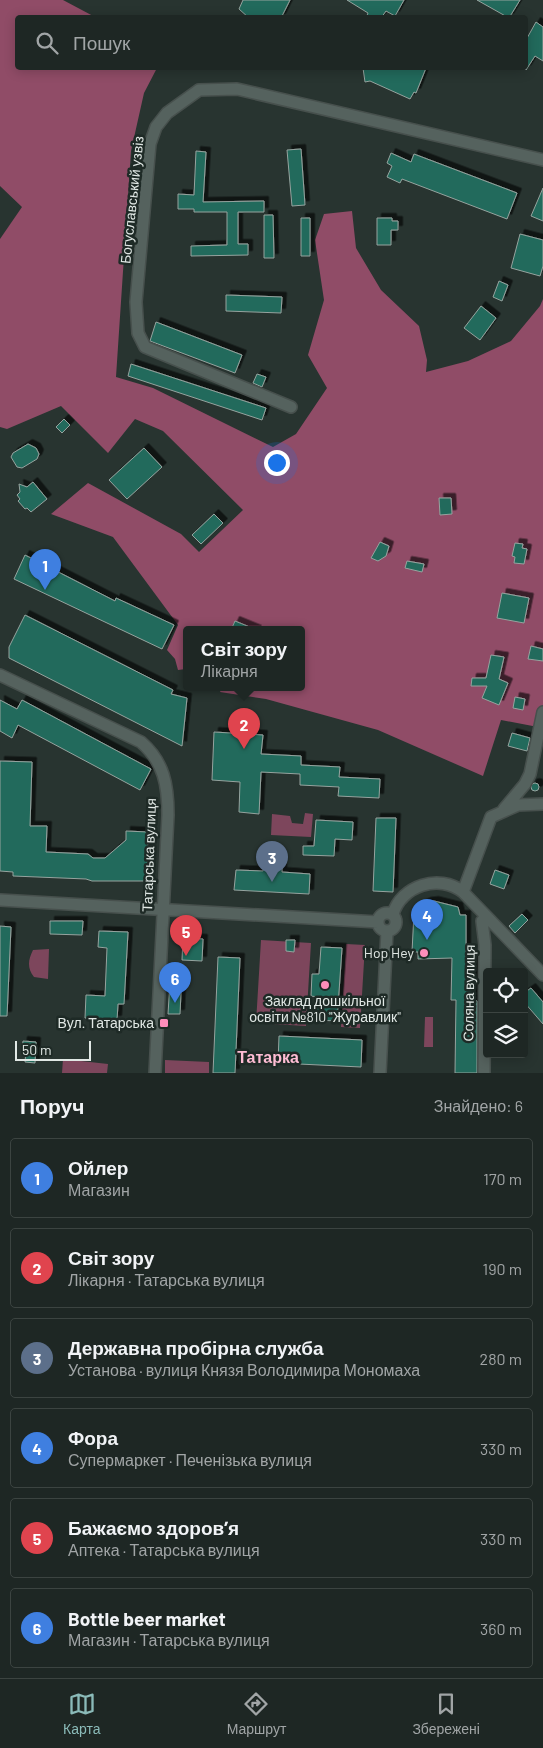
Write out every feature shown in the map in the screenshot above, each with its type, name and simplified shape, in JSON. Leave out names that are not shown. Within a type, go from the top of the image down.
[{"type":"street","name":"Богуславський узвіз","points":[[291,406],[145,347],[140,340],[136,302],[150,144],[156,127],[167,113],[198,90],[237,89],[543,160]]},
{"type":"street","name":"Татарська вулиця","points":[[0,675],[141,742],[158,759],[164,773],[168,798],[155,1073]]},
{"type":"street","points":[[503,811],[525,784],[530,774],[543,712]]},
{"type":"street","points":[[463,892],[491,817],[518,805],[539,801]]},
{"type":"street","points":[[378,922],[380,927],[387,931],[392,930],[396,924],[392,914],[396,905],[403,895],[414,888],[440,884],[451,885],[463,892],[543,976]]},
{"type":"street","points":[[0,900],[378,922]]},
{"type":"street","points":[[378,922],[384,913],[392,914]]},
{"type":"street","name":"Соляна вулиця","points":[[484,1073],[485,945],[482,921],[487,917]]},
{"type":"street","points":[[380,1073],[387,931]]},
{"type":"shaded area","points":[[0,0],[63,0],[91,15],[15,15],[15,70],[156,70],[144,93],[131,151],[116,377],[153,388],[273,447],[296,434],[327,388],[308,355],[324,300],[315,240],[324,214],[352,211],[356,248],[381,290],[419,326],[427,360],[426,372],[468,361],[511,341],[540,306],[543,299],[543,728],[501,720],[483,776],[378,730],[266,699],[220,692],[305,691],[305,626],[183,626],[183,669],[178,670],[175,659],[167,650],[178,625],[113,537],[51,514],[88,483],[181,534],[199,552],[243,510],[163,431],[135,419],[108,453],[61,406],[7,429],[0,427],[0,239],[22,207],[0,186]]},
{"type":"shaded area","points":[[305,813],[313,814],[311,837],[271,835],[272,814],[290,816],[292,823],[303,824]]},
{"type":"shaded area","points":[[261,940],[311,943],[306,1026],[256,1023]]},
{"type":"shaded area","points":[[346,944],[365,945],[360,1028],[341,1027]]},
{"type":"shaded area","points":[[49,949],[48,979],[34,977],[29,964],[33,950]]},
{"type":"shaded area","points":[[425,1017],[433,1017],[433,1047],[424,1047]]},
{"type":"shaded area","points":[[63,1059],[108,1064],[107,1073],[62,1073]]},
{"type":"shaded area","points":[[165,1060],[209,1062],[209,1073],[165,1073]]},
{"type":"building","points":[[243,0],[290,0],[282,15],[246,15],[239,9]]},
{"type":"building","points":[[347,0],[404,0],[396,15],[386,11],[383,15],[367,15],[368,13]]},
{"type":"building","points":[[477,0],[520,0],[511,15],[504,15]]},
{"type":"building","points":[[536,22],[543,27],[543,61],[535,56],[528,67],[528,36]]},
{"type":"building","points":[[363,70],[425,70],[416,93],[414,92],[410,99],[370,81],[365,82]]},
{"type":"building","points":[[301,149],[305,205],[292,206],[287,150]]},
{"type":"building","points":[[196,151],[206,152],[203,202],[264,201],[264,212],[238,212],[238,244],[248,244],[248,255],[191,256],[191,246],[227,245],[227,212],[194,212],[194,209],[178,209],[178,194],[194,195]]},
{"type":"building","points":[[391,153],[411,162],[414,154],[517,193],[507,219],[402,179],[400,183],[387,177],[392,166],[387,163]]},
{"type":"building","points":[[543,188],[543,221],[531,216]]},
{"type":"building","points":[[264,215],[273,215],[274,258],[264,258]]},
{"type":"building","points":[[301,218],[310,218],[310,256],[301,256]]},
{"type":"building","points":[[377,218],[392,218],[392,221],[398,221],[398,230],[391,230],[391,245],[377,245]]},
{"type":"building","points":[[520,234],[543,240],[543,266],[540,276],[511,268]]},
{"type":"building","points":[[499,281],[508,285],[502,301],[493,297]]},
{"type":"building","points":[[226,295],[282,297],[281,313],[226,311]]},
{"type":"building","points":[[481,306],[496,318],[480,340],[464,328]]},
{"type":"building","points":[[156,322],[242,355],[235,373],[150,341]]},
{"type":"building","points":[[131,364],[266,408],[262,420],[128,376]]},
{"type":"building","points":[[257,374],[266,377],[262,387],[253,383]]},
{"type":"building","points":[[64,419],[70,425],[62,433],[56,427]]},
{"type":"building","points":[[28,444],[36,448],[39,454],[37,459],[22,468],[17,467],[11,457],[13,453]]},
{"type":"building","points":[[144,448],[162,467],[127,499],[109,480]]},
{"type":"building","points":[[33,482],[47,499],[31,512],[27,508],[25,509],[18,501],[20,499],[17,495],[20,492],[19,484],[27,487]]},
{"type":"building","points":[[439,498],[451,498],[452,514],[440,515]]},
{"type":"building","points":[[214,514],[223,523],[201,544],[192,535]]},
{"type":"building","points":[[380,542],[389,546],[386,556],[378,561],[371,558]]},
{"type":"building","points":[[515,543],[523,544],[522,548],[527,549],[524,564],[514,563],[515,557],[512,556]]},
{"type":"building","points":[[25,555],[115,601],[116,598],[174,625],[162,649],[14,579]]},
{"type":"building","points":[[407,561],[424,564],[422,572],[405,568]]},
{"type":"building","points":[[502,593],[529,598],[524,623],[497,618]]},
{"type":"building","points":[[25,615],[173,690],[171,694],[187,698],[182,746],[9,658],[9,647]]},
{"type":"building","points":[[235,621],[247,626],[233,626]]},
{"type":"building","points":[[531,646],[543,649],[543,661],[528,659]]},
{"type":"building","points":[[491,655],[504,657],[499,679],[508,683],[499,705],[482,698],[487,686],[471,686],[472,678],[486,678]]},
{"type":"building","points":[[515,697],[525,699],[523,710],[513,708]]},
{"type":"building","points":[[0,700],[17,709],[22,700],[151,769],[140,790],[18,725],[12,738],[0,731]]},
{"type":"building","points":[[214,732],[263,735],[261,754],[301,756],[301,765],[340,767],[339,777],[380,779],[379,798],[338,796],[339,787],[300,785],[300,774],[261,772],[259,814],[239,812],[240,782],[212,780]]},
{"type":"building","points":[[512,733],[530,738],[527,751],[508,746]]},
{"type":"building","points":[[0,761],[32,762],[30,826],[47,826],[46,852],[88,854],[93,858],[105,858],[126,840],[126,831],[148,832],[147,881],[92,881],[86,879],[13,876],[13,872],[0,871]]},
{"type":"building","points":[[535,783],[539,787],[535,791],[531,787]]},
{"type":"building","points":[[376,818],[396,818],[393,892],[373,891]]},
{"type":"building","points":[[316,820],[353,822],[352,840],[335,839],[334,856],[303,855],[303,846],[314,846]]},
{"type":"building","points":[[264,867],[282,868],[282,872],[310,874],[309,894],[234,890],[236,870],[263,871]]},
{"type":"building","points":[[495,870],[509,875],[504,889],[490,884]]},
{"type":"building","points":[[434,901],[458,907],[460,915],[466,915],[466,958],[473,958],[473,1000],[477,1001],[477,1073],[455,1073],[456,1000],[451,1000],[452,958],[418,959],[418,952],[412,952],[414,913],[418,906]]},
{"type":"building","points":[[522,914],[528,920],[515,933],[509,926]]},
{"type":"building","points":[[50,921],[83,921],[82,935],[50,934]]},
{"type":"building","points":[[0,926],[11,927],[7,1016],[0,1016]]},
{"type":"building","points":[[99,931],[128,932],[124,1004],[118,1004],[117,1020],[85,1018],[86,995],[105,996],[107,948],[98,947]]},
{"type":"building","points":[[183,938],[203,939],[202,961],[182,960]]},
{"type":"building","points":[[286,940],[295,940],[294,952],[286,951]]},
{"type":"building","name":"Заклад дошкільної освіти №810 \"Журавлик\"","points":[[321,947],[342,948],[337,1021],[316,1020],[318,997],[311,996],[312,974],[319,974]]},
{"type":"building","points":[[218,957],[240,958],[235,1073],[213,1073]]},
{"type":"building","points":[[170,982],[178,982],[178,992],[181,992],[180,1014],[168,1014]]},
{"type":"building","points":[[531,988],[543,1002],[543,1024],[528,1007],[528,990]]},
{"type":"building","points":[[279,1036],[362,1040],[361,1067],[278,1063]]},
{"type":"building","points":[[23,1041],[36,1042],[35,1063],[25,1062],[26,1051],[22,1051]]},
{"type":"place","name":"Ойлер","points":[[45,590]]},
{"type":"place","name":"Світ зору","points":[[244,749]]},
{"type":"place","name":"Державна пробірна служба","points":[[272,882]]},
{"type":"place","name":"Фора","points":[[427,940]]},
{"type":"place","name":"Hop Hey","points":[[424,953]]},
{"type":"place","name":"Бажаємо здоровʼя","points":[[186,956]]},
{"type":"place","name":"Заклад дошкільної освіти №810 \"Журавлик\"","points":[[325,985]]},
{"type":"place","name":"Bottle beer market","points":[[175,1003]]},
{"type":"place","name":"Вул. Татарська","points":[[164,1023]]},
{"type":"district","name":"Татарка","points":[[268,1057]]}]
